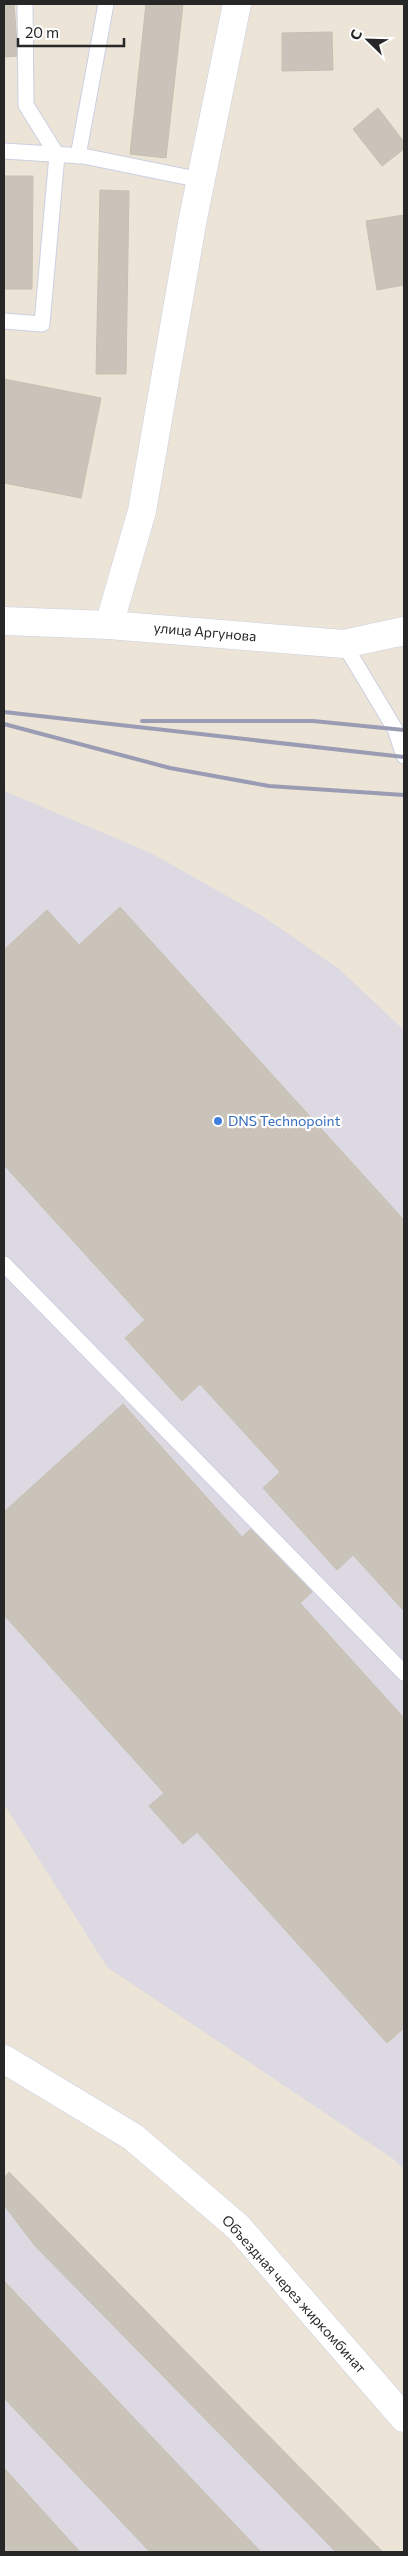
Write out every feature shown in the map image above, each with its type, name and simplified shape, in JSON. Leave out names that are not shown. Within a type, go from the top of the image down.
[{"type":"street","points":[[109,624],[142,511],[201,180],[237,4]]},
{"type":"street","name":"улица Аргунова","points":[[4,621],[109,624],[344,644],[404,630]]},
{"type":"street","name":"Объездная через жиркомбинат","points":[[4,2059],[133,2138],[238,2227],[404,2418]]},
{"type":"lane","points":[[4,321],[42,324],[57,154],[26,105],[24,4]]},
{"type":"lane","points":[[78,156],[106,4]]},
{"type":"lane","points":[[4,151],[78,156],[201,180]]},
{"type":"lane","points":[[344,644],[394,729],[404,756]]},
{"type":"lane","points":[[4,1264],[404,1674]]},
{"type":"shaded area","points":[[4,791],[151,853],[264,917],[339,969],[404,1030],[404,2169],[392,2158],[107,1967],[4,1804]]},
{"type":"shaded area","points":[[9,2172],[383,2552],[4,2552],[4,2178]]},
{"type":"building","points":[[4,4],[14,4],[18,56],[4,57]]},
{"type":"building","points":[[146,4],[183,4],[166,158],[130,154]]},
{"type":"building","points":[[332,32],[333,70],[282,71],[282,33]]},
{"type":"building","points":[[378,108],[404,142],[404,149],[382,166],[353,129]]},
{"type":"building","points":[[4,176],[33,176],[32,289],[4,289]]},
{"type":"building","points":[[100,190],[129,191],[126,374],[96,374]]},
{"type":"building","points":[[404,215],[404,285],[377,290],[366,221]]},
{"type":"building","points":[[4,379],[101,398],[81,498],[4,483]]},
{"type":"building","points":[[120,907],[404,1220],[404,1611],[353,1555],[337,1570],[263,1488],[280,1472],[200,1384],[182,1401],[125,1338],[145,1320],[4,1165],[4,950],[47,910],[79,945]]},
{"type":"building","points":[[123,1404],[242,1537],[253,1527],[312,1592],[300,1603],[404,1718],[404,2028],[387,2043],[197,1832],[183,1844],[149,1806],[164,1793],[4,1615],[4,1512]]},
{"type":"building","points":[[9,2172],[383,2552],[336,2552],[36,2247],[4,2205],[4,2178]]},
{"type":"building","points":[[4,2281],[261,2552],[150,2552],[4,2398]]},
{"type":"building","points":[[4,2468],[80,2552],[4,2552]]},
{"type":"railway","points":[[4,712],[404,757]]},
{"type":"railway","points":[[142,721],[313,721],[404,730]]},
{"type":"railway","points":[[4,724],[170,768],[269,786],[404,795]]},
{"type":"place","name":"DNS Technopoint","points":[[218,1121]]}]
